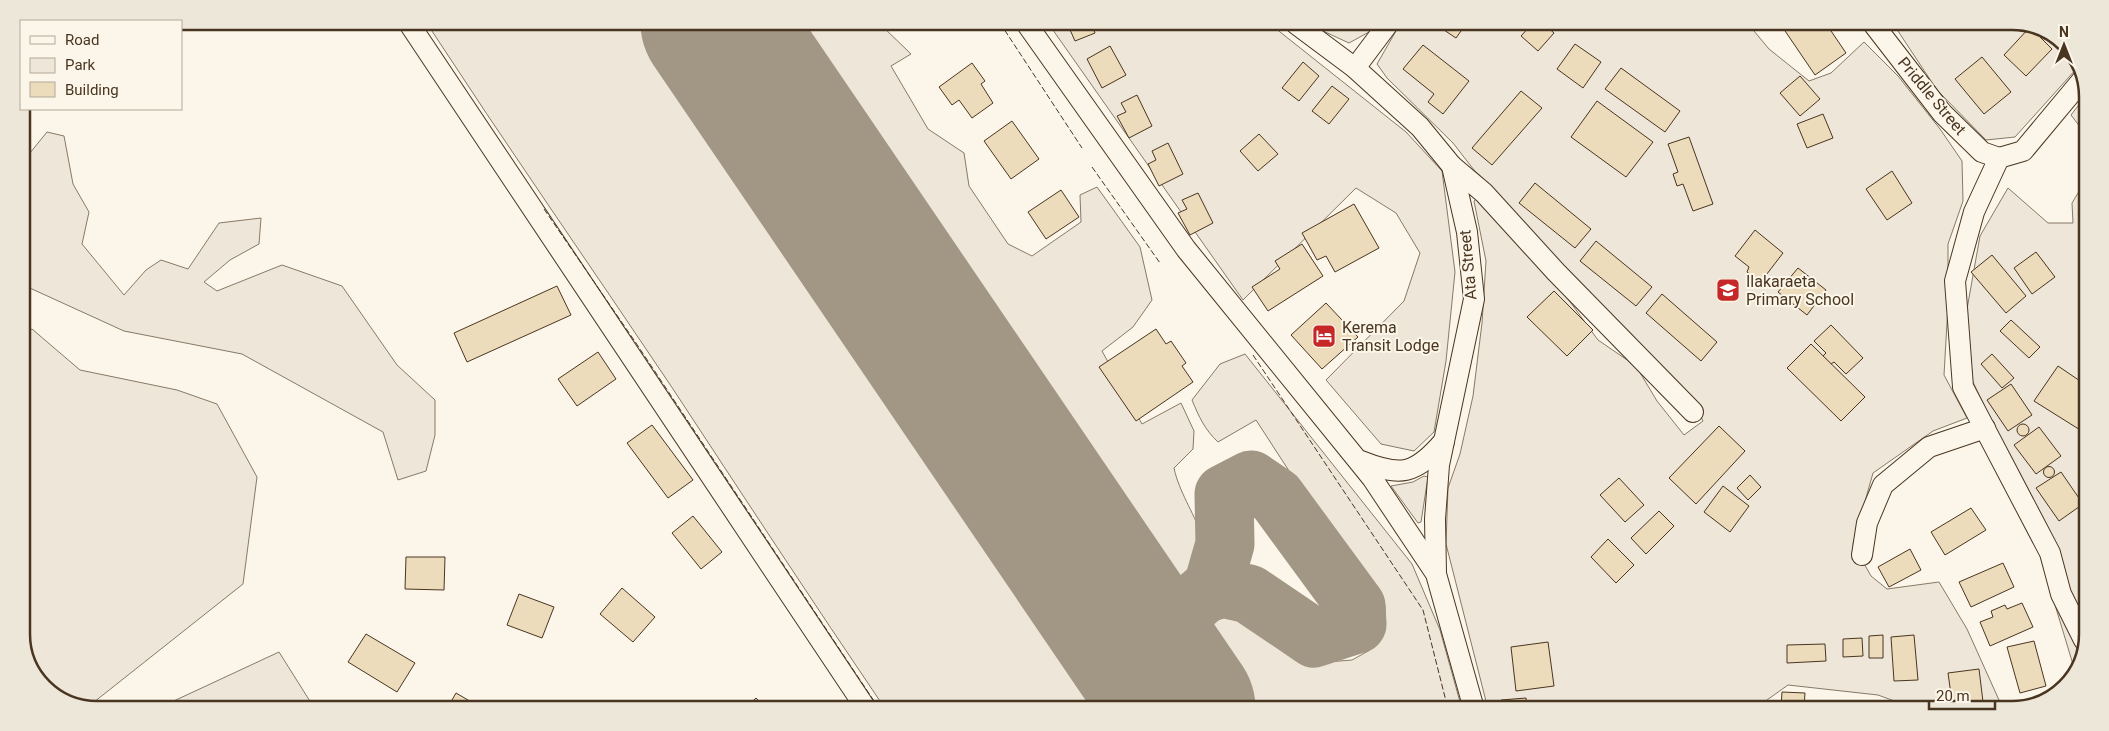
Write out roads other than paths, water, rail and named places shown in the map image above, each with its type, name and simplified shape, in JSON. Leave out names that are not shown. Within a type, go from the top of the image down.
[{"type":"street","points":[[413,30],[861,701]]},
{"type":"street","points":[[1031,30],[1186,249],[1359,460],[1436,574],[1472,701]]},
{"type":"street","name":"Ata Street","points":[[1304,30],[1355,68],[1420,127],[1452,166],[1467,232],[1474,299],[1439,465],[1435,519],[1436,574]]},
{"type":"street","points":[[1355,68],[1384,30]]},
{"type":"street","name":"Priddle Street","points":[[1878,30],[1942,113],[1982,152],[1999,158]]},
{"type":"street","points":[[2078,85],[2023,151],[1999,158],[1974,212],[1955,281],[1963,387],[2050,553],[2061,594],[2079,630]]},
{"type":"street","points":[[1452,166],[1484,193],[1556,272],[1693,412]]},
{"type":"street","points":[[1862,555],[1867,523],[1883,484],[1929,447],[1985,428]]},
{"type":"street","points":[[1359,460],[1386,471],[1403,470],[1421,464],[1445,439]]},
{"type":"place","name":"Ilakaraeta Primary School","points":[[1728,290]]},
{"type":"place","name":"Kerema Transit Lodge","points":[[1324,336]]}]
